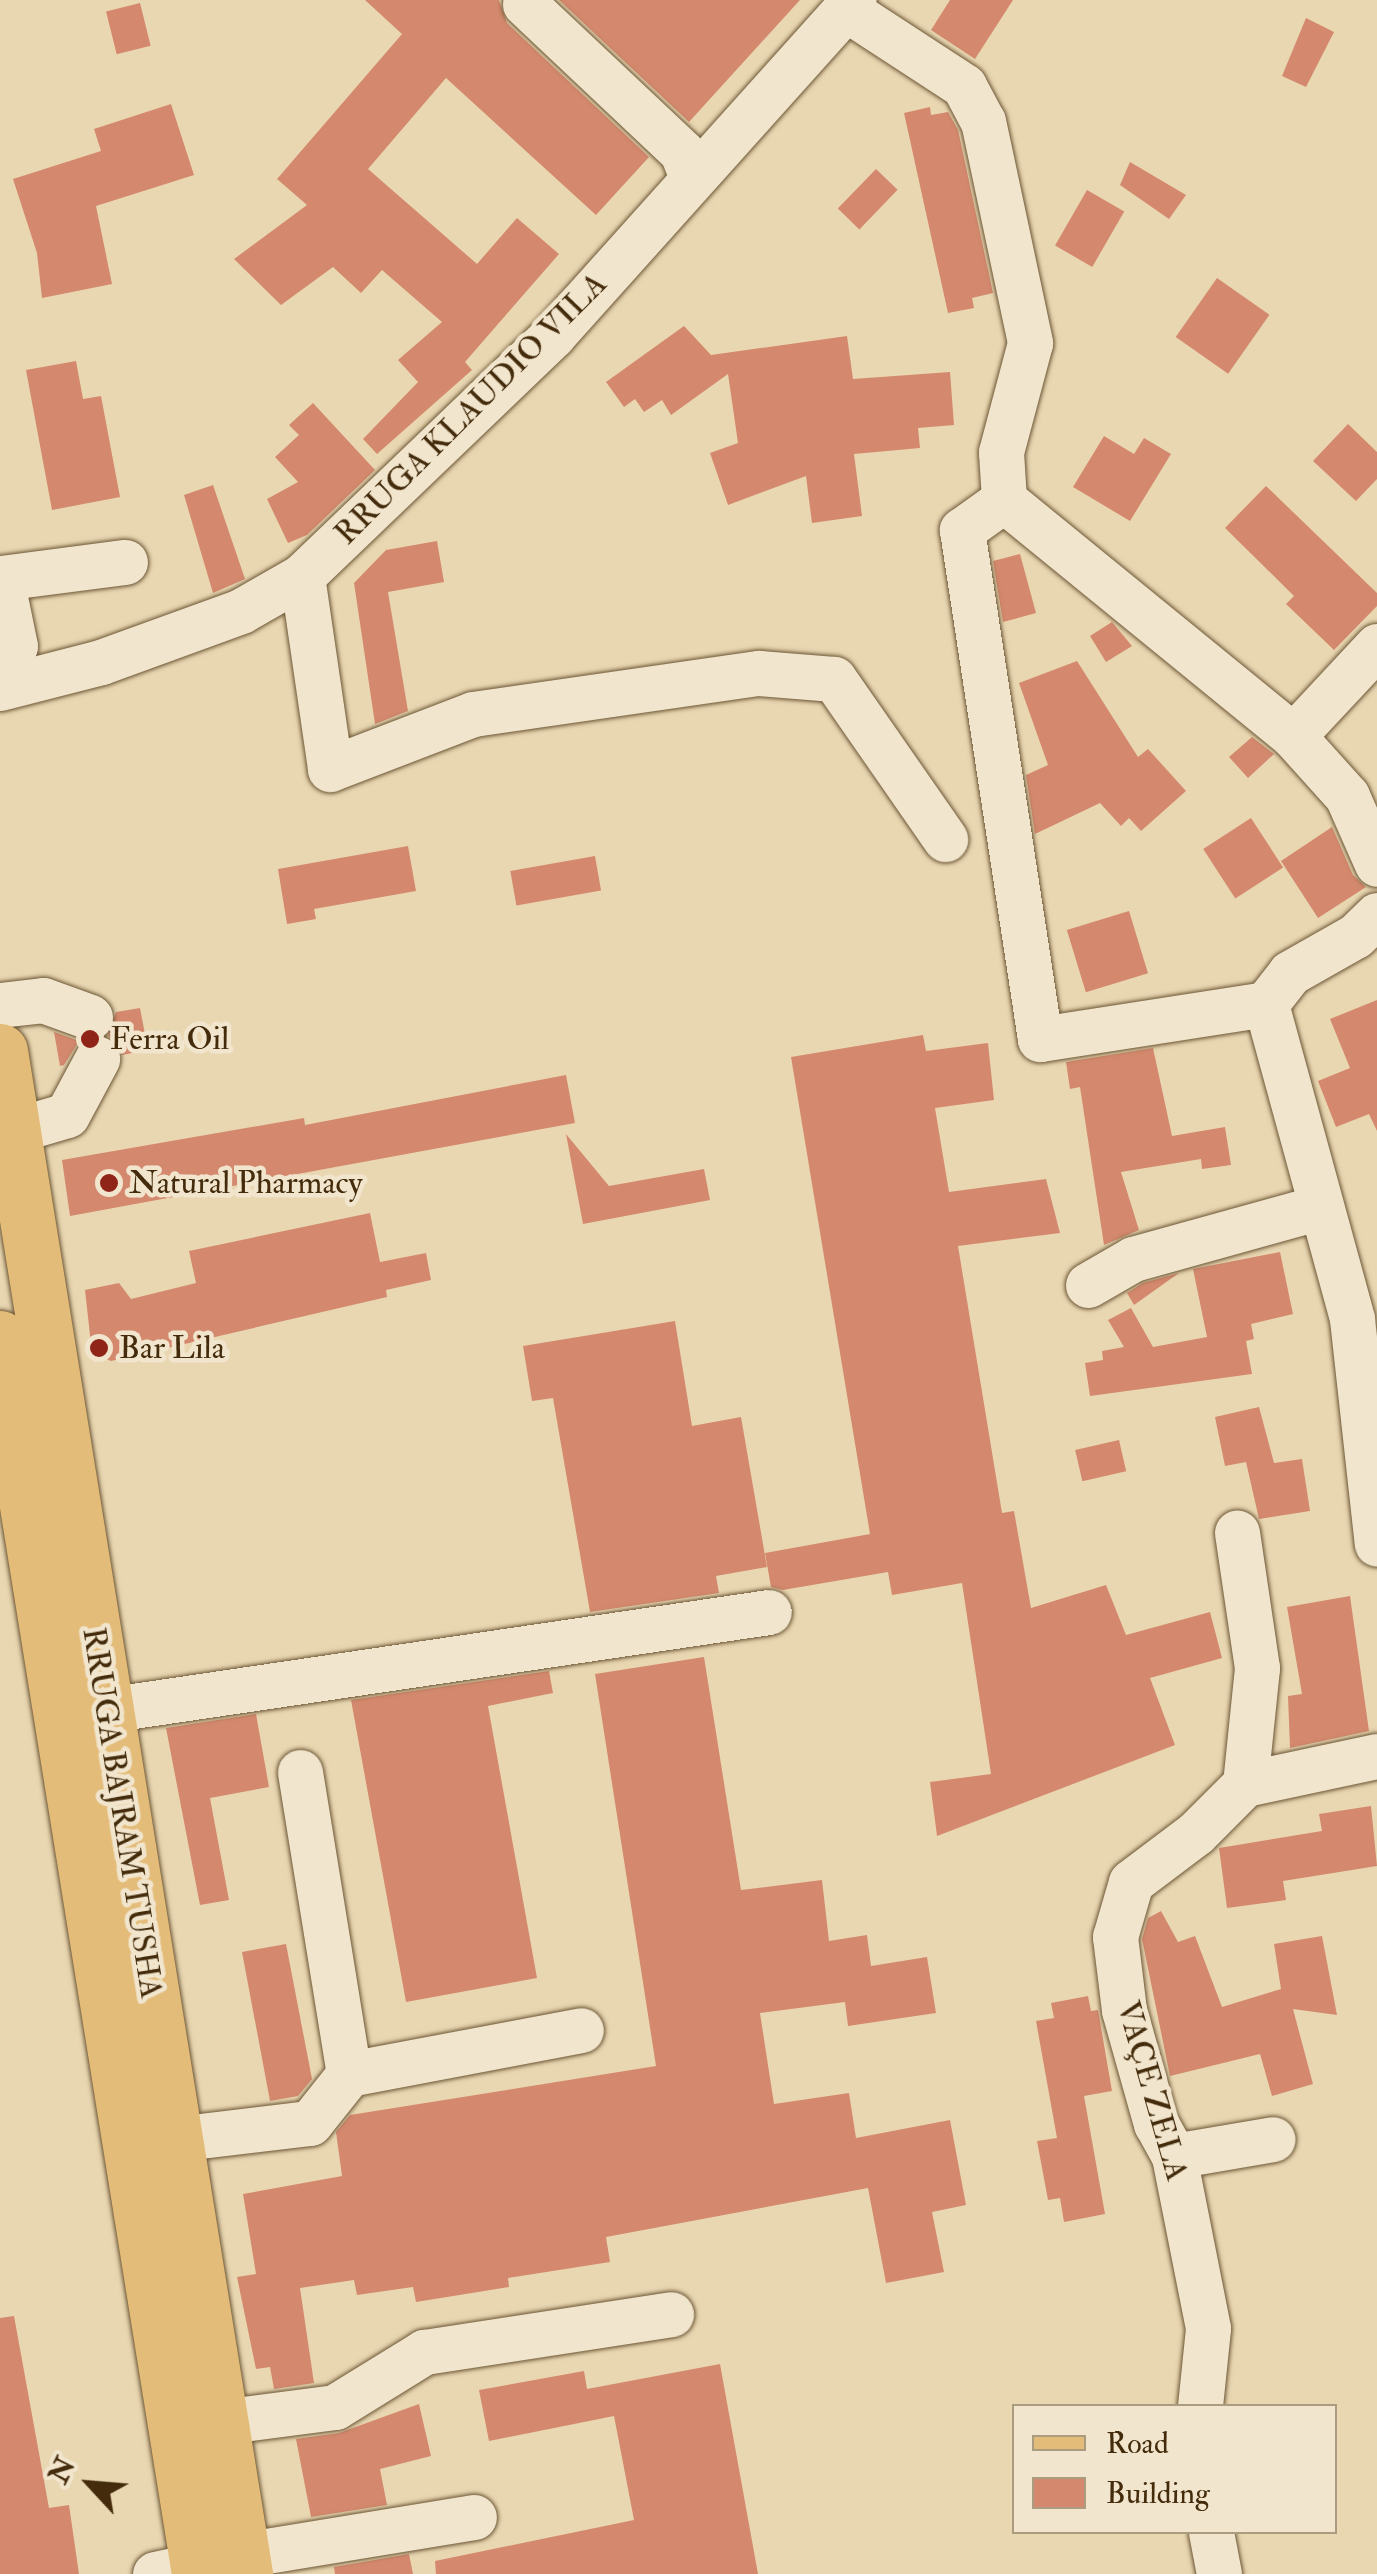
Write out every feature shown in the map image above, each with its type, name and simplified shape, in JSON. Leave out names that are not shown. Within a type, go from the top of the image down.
[{"type":"main road","name":"RRUGA BAJRAM TUSHA","points":[[0,1051],[220,2422],[207,2568]]},
{"type":"main road","name":"RRUGA BAJRAM TUSHA","points":[[0,1338],[207,2568]]},
{"type":"street","points":[[525,4],[682,152],[692,178]]},
{"type":"street","points":[[850,5],[964,86],[984,121],[1030,343],[1002,452],[1004,500],[1293,736],[1347,796],[1377,864]]},
{"type":"street","name":"RRUGA KLAUDIO VILA","points":[[0,688],[101,662],[242,611],[302,576],[553,335],[850,5]]},
{"type":"street","points":[[1004,500],[962,530],[1040,1038],[1266,1004],[1290,973],[1355,936],[1377,915]]},
{"type":"street","points":[[0,648],[15,646],[2,578],[125,562]]},
{"type":"street","points":[[302,576],[330,769],[492,710],[759,672],[834,679],[945,839]]},
{"type":"street","points":[[1293,736],[1377,646]]},
{"type":"street","points":[[0,1005],[43,1000],[94,1038],[68,1115],[13,1131]]},
{"type":"street","points":[[1266,1004],[1352,1320],[1377,1544]]},
{"type":"street","points":[[1088,1285],[1133,1259],[1320,1207]]},
{"type":"street","points":[[1237,1532],[1257,1668],[1244,1784],[1377,1756]]},
{"type":"street","points":[[106,1710],[770,1612]]},
{"type":"street","points":[[300,1772],[350,2074]]},
{"type":"street","name":"VAÇE ZELA","points":[[1200,2404],[1208,2328],[1174,2156],[1156,2124],[1124,2010],[1115,1937],[1120,1906],[1131,1882],[1196,1834],[1244,1784]]},
{"type":"street","points":[[175,2139],[310,2123],[350,2074],[580,2030]]},
{"type":"street","points":[[1174,2156],[1273,2139]]},
{"type":"street","points":[[220,2422],[335,2406],[424,2352],[670,2314]]},
{"type":"street","points":[[207,2568],[474,2517]]},
{"type":"street","points":[[1210,2534],[1218,2574]]},
{"type":"building","points":[[365,0],[499,0],[507,23],[649,157],[596,215],[446,78],[368,169],[477,264],[517,218],[559,254],[465,362],[472,370],[377,454],[363,439],[418,382],[398,360],[442,322],[382,270],[361,293],[333,267],[281,305],[234,259],[307,205],[277,179],[402,34]]},
{"type":"building","points":[[559,0],[800,0],[689,122]]},
{"type":"building","points":[[950,0],[1013,0],[975,59],[931,30]]},
{"type":"building","points":[[140,3],[151,46],[117,54],[106,11]]},
{"type":"building","points":[[1306,18],[1334,32],[1306,87],[1282,76]]},
{"type":"building","points":[[171,104],[194,175],[96,206],[112,284],[42,298],[37,253],[13,179],[101,151],[94,129]]},
{"type":"building","points":[[930,107],[931,115],[948,112],[958,130],[993,293],[972,298],[974,308],[948,313],[904,113]]},
{"type":"building","points":[[1130,162],[1186,195],[1169,219],[1120,185]]},
{"type":"building","points":[[876,169],[898,190],[859,229],[838,209]]},
{"type":"building","points":[[1087,190],[1124,212],[1092,267],[1055,245]]},
{"type":"building","points":[[1217,278],[1269,315],[1228,374],[1176,337]]},
{"type":"building","points":[[684,326],[711,355],[847,336],[853,379],[950,372],[954,425],[918,428],[920,448],[854,454],[862,516],[812,523],[806,476],[728,505],[710,453],[738,443],[728,374],[671,415],[662,400],[644,412],[635,399],[624,407],[606,382]]},
{"type":"building","points":[[76,361],[83,399],[101,396],[120,497],[52,510],[26,370]]},
{"type":"building","points":[[313,403],[375,470],[307,535],[288,543],[267,499],[298,482],[275,457],[299,435],[289,425]]},
{"type":"building","points":[[1348,424],[1377,452],[1377,479],[1356,501],[1313,461]]},
{"type":"building","points":[[1104,436],[1134,454],[1144,438],[1171,454],[1130,521],[1073,487]]},
{"type":"building","points":[[213,485],[245,579],[213,593],[184,495]]},
{"type":"building","points":[[1266,486],[1377,593],[1377,606],[1334,650],[1286,604],[1294,596],[1225,528]]},
{"type":"building","points":[[437,541],[444,582],[388,592],[408,711],[375,724],[354,583],[386,550]]},
{"type":"building","points":[[1020,554],[1036,613],[1003,622],[993,561]]},
{"type":"building","points":[[1112,622],[1132,646],[1106,662],[1090,636]]},
{"type":"building","points":[[1077,661],[1138,757],[1148,749],[1186,791],[1141,831],[1129,818],[1121,826],[1100,803],[1035,834],[1026,775],[1048,765],[1019,683]]},
{"type":"building","points":[[1252,737],[1274,754],[1248,778],[1229,757]]},
{"type":"building","points":[[1251,818],[1283,867],[1235,899],[1203,849]]},
{"type":"building","points":[[1332,827],[1353,875],[1366,887],[1318,918],[1281,861]]},
{"type":"building","points":[[408,846],[416,891],[314,909],[316,919],[287,924],[278,869]]},
{"type":"building","points":[[595,856],[601,890],[516,905],[510,871]]},
{"type":"building","points":[[1129,911],[1148,973],[1086,992],[1067,930]]},
{"type":"building","points":[[1377,1000],[1377,1131],[1369,1114],[1336,1127],[1318,1081],[1350,1068],[1330,1019]]},
{"type":"building","points":[[140,1008],[148,1050],[122,1055],[108,1035],[116,1012]]},
{"type":"building","points":[[54,1032],[79,1041],[60,1066]]},
{"type":"building","points":[[923,1035],[926,1051],[988,1043],[994,1100],[935,1108],[949,1192],[1046,1179],[1060,1233],[958,1246],[1002,1513],[1014,1511],[1031,1608],[1106,1585],[1126,1635],[1210,1612],[1222,1658],[1150,1678],[1175,1745],[937,1836],[930,1782],[991,1774],[962,1583],[892,1595],[888,1572],[783,1590],[771,1587],[765,1553],[870,1534],[791,1057]]},
{"type":"building","points":[[1153,1048],[1172,1136],[1225,1127],[1231,1165],[1202,1169],[1201,1159],[1121,1172],[1139,1230],[1104,1245],[1080,1087],[1070,1089],[1066,1062]]},
{"type":"building","points":[[566,1075],[575,1123],[70,1216],[62,1160],[304,1118],[305,1125]]},
{"type":"building","points":[[566,1134],[609,1186],[704,1169],[710,1200],[583,1224]]},
{"type":"building","points":[[370,1213],[380,1262],[426,1253],[431,1280],[386,1290],[387,1297],[111,1361],[92,1353],[85,1290],[119,1283],[131,1299],[196,1283],[189,1251]]},
{"type":"building","points":[[1280,1252],[1293,1314],[1251,1324],[1254,1339],[1246,1341],[1252,1374],[1090,1396],[1085,1363],[1103,1360],[1102,1351],[1124,1347],[1108,1320],[1131,1308],[1153,1347],[1207,1337],[1193,1269]]},
{"type":"building","points":[[1179,1273],[1134,1305],[1127,1293],[1143,1283]]},
{"type":"building","points":[[675,1321],[692,1426],[741,1417],[767,1567],[716,1576],[719,1593],[590,1612],[553,1398],[532,1401],[523,1346]]},
{"type":"building","points":[[1259,1407],[1274,1463],[1302,1459],[1310,1511],[1259,1519],[1246,1462],[1225,1466],[1215,1417]]},
{"type":"building","points":[[1119,1440],[1126,1471],[1082,1481],[1075,1450]]},
{"type":"building","points":[[1350,1596],[1369,1731],[1290,1748],[1288,1696],[1302,1694],[1287,1607]]},
{"type":"building","points":[[704,1657],[741,1890],[822,1880],[829,1941],[867,1935],[871,1966],[927,1957],[936,2013],[848,2026],[845,2002],[760,2013],[774,2104],[849,2093],[856,2138],[950,2120],[966,2205],[932,2212],[944,2272],[886,2283],[868,2188],[606,2237],[610,2262],[508,2278],[509,2287],[416,2302],[413,2287],[357,2295],[354,2280],[300,2288],[314,2383],[274,2389],[270,2367],[256,2369],[237,2277],[256,2274],[243,2194],[342,2176],[336,2132],[350,2115],[656,2066],[595,1674]]},
{"type":"building","points":[[549,1671],[553,1693],[488,1706],[537,1978],[406,2002],[351,1700]]},
{"type":"building","points":[[256,1714],[269,1787],[210,1798],[229,1900],[200,1905],[166,1728]]},
{"type":"building","points":[[1371,1806],[1377,1866],[1283,1881],[1286,1900],[1227,1908],[1219,1848],[1322,1831],[1319,1814]]},
{"type":"building","points":[[1161,1911],[1178,1942],[1195,1936],[1222,2007],[1281,1989],[1274,1944],[1322,1936],[1337,2015],[1293,2009],[1313,2084],[1272,2096],[1260,2054],[1170,2076],[1142,1939],[1148,1918]]},
{"type":"building","points":[[286,1944],[312,2079],[298,2096],[270,2101],[242,1952]]},
{"type":"building","points":[[1088,1996],[1091,2011],[1098,2010],[1112,2091],[1084,2096],[1105,2214],[1064,2222],[1060,2198],[1048,2200],[1037,2141],[1057,2138],[1036,2021],[1054,2018],[1051,2003]]},
{"type":"building","points":[[14,2316],[49,2508],[69,2505],[79,2574],[0,2574],[0,2318]]},
{"type":"building","points":[[720,2364],[758,2574],[436,2574],[435,2561],[634,2520],[614,2416],[489,2441],[479,2390],[584,2371],[587,2389]]},
{"type":"building","points":[[419,2404],[431,2456],[380,2469],[387,2505],[311,2517],[296,2439],[339,2433]]},
{"type":"building","points":[[409,2554],[413,2574],[335,2574],[334,2567]]},
{"type":"place","name":"Ferra Oil","points":[[90,1039]]},
{"type":"place","name":"Natural Pharmacy","points":[[109,1183]]},
{"type":"place","name":"Bar Lila","points":[[99,1348]]}]
